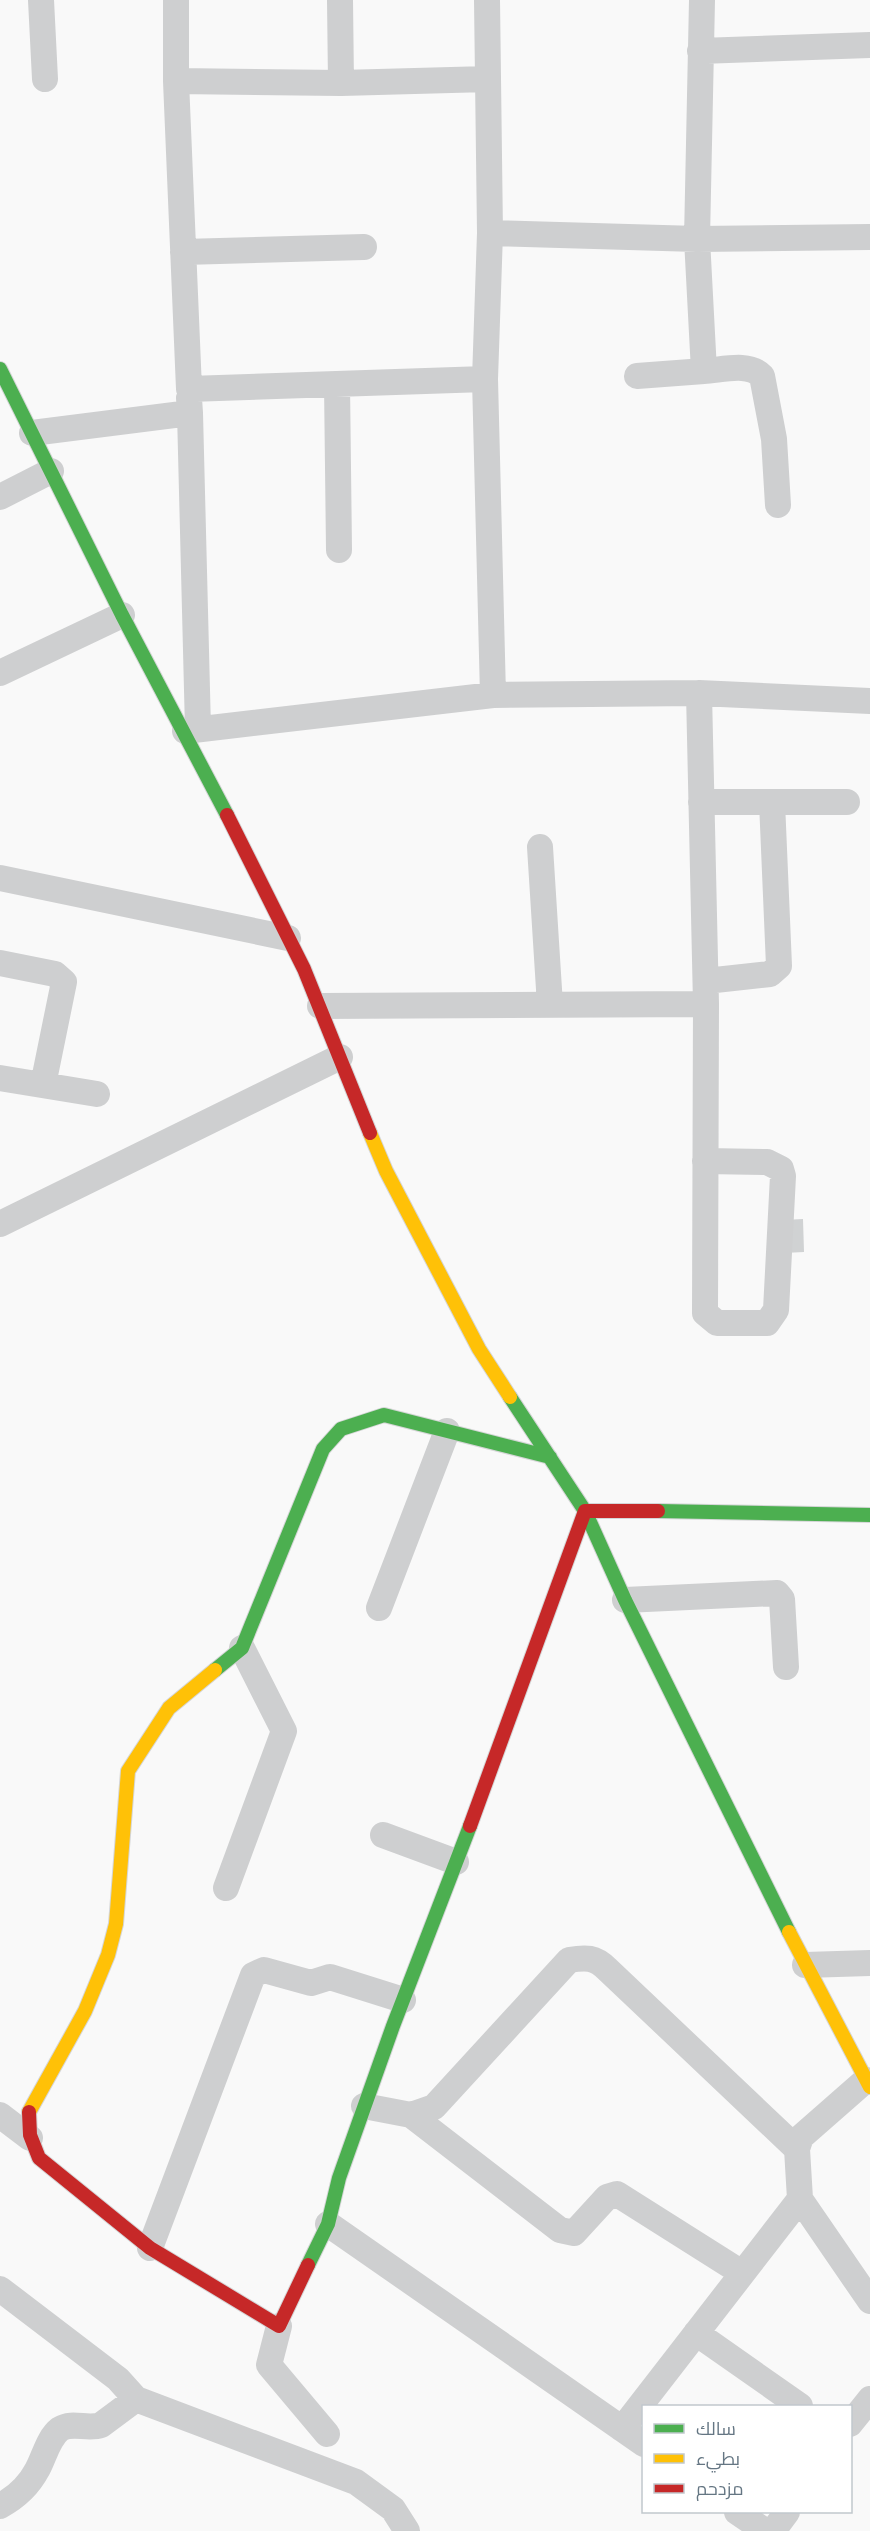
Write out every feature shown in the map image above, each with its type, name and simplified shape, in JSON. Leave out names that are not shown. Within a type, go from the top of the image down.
[{"type":"street","points":[[41,0],[45,79]]},
{"type":"street","points":[[176,0],[176,81],[189,401],[192,730]]},
{"type":"street","points":[[340,0],[341,83]]},
{"type":"street","points":[[487,0],[490,233],[485,378],[493,695]]},
{"type":"street","points":[[702,0],[697,239],[704,371]]},
{"type":"street","points":[[700,51],[870,45]]},
{"type":"street","points":[[176,81],[341,83],[488,79]]},
{"type":"street","points":[[490,233],[697,239],[870,237]]},
{"type":"street","points":[[183,252],[364,247]]},
{"type":"street","points":[[637,376],[747,368],[757,371],[762,376],[774,439],[778,505]]},
{"type":"street","points":[[32,434],[189,401],[337,384],[485,378]]},
{"type":"street","points":[[337,384],[339,550]]},
{"type":"street","points":[[4,385],[51,471],[122,615],[192,730],[320,1006],[386,1171],[479,1349],[585,1511],[625,1600],[805,1965],[868,2083],[801,2137],[797,2149],[800,2199],[870,2301]]},
{"type":"street","points":[[0,497],[51,471]]},
{"type":"street","points":[[0,673],[122,615]]},
{"type":"street","points":[[192,730],[493,695],[699,693],[870,701]]},
{"type":"street","points":[[699,693],[706,993],[705,1161],[705,1313],[717,1323],[767,1323],[776,1310],[783,1176],[781,1169],[767,1162],[705,1161]]},
{"type":"street","points":[[701,802],[846,802]]},
{"type":"street","points":[[320,1006],[550,1005],[706,993],[770,974],[779,966],[772,802]]},
{"type":"street","points":[[540,847],[550,1005]]},
{"type":"street","points":[[1,883],[288,938]]},
{"type":"street","points":[[0,963],[55,974],[64,982],[43,1085]]},
{"type":"street","points":[[0,1224],[340,1058]]},
{"type":"street","points":[[0,1078],[97,1094]]},
{"type":"street","points":[[279,2326],[150,2248],[39,2158],[30,2138],[27,2124],[29,2110],[85,2011],[108,1955],[116,1923],[129,1771],[169,1708],[242,1648],[323,1449],[331,1438],[354,1423],[384,1415],[550,1457]]},
{"type":"street","points":[[379,1608],[447,1431]]},
{"type":"street","points":[[585,1511],[739,1511],[870,1515]]},
{"type":"street","points":[[327,2434],[269,2365],[279,2326],[328,2224],[339,2178],[364,2106],[585,1511]]},
{"type":"street","points":[[625,1600],[777,1593],[782,1599],[786,1667]]},
{"type":"street","points":[[226,1888],[284,1731],[242,1648]]},
{"type":"street","points":[[383,1835],[456,1862]]},
{"type":"street","points":[[411,2115],[434,2107],[569,1960],[591,1958],[597,1959],[608,1968],[797,2149]]},
{"type":"street","points":[[805,1965],[870,1963]]},
{"type":"street","points":[[150,2248],[253,1975],[264,1970],[311,1983],[330,1977],[403,2000]]},
{"type":"street","points":[[364,2106],[411,2115],[560,2230],[574,2233],[607,2197],[617,2194],[742,2273]]},
{"type":"street","points":[[0,2115],[30,2138]]},
{"type":"street","points":[[622,2429],[800,2199]]},
{"type":"street","points":[[328,2224],[642,2444]]},
{"type":"street","points":[[0,2289],[118,2379],[136,2399],[356,2482],[393,2509],[406,2531]]},
{"type":"street","points":[[696,2333],[799,2405]]},
{"type":"street","points":[[0,2506],[18,2493],[37,2471],[54,2433],[70,2425],[94,2427],[101,2425],[136,2399]]},
{"type":"street","points":[[852,2422],[870,2399]]},
{"type":"street","points":[[740,2513],[765,2531]]},
{"type":"street","points":[[773,2531],[786,2513]]},
{"type":"building","points":[[803,1219],[804,1252],[784,1253],[783,1220]]},
{"type":"traffic: fast","points":[[0,369],[122,615],[227,815]]},
{"type":"traffic: fast","points":[[510,1397],[585,1511],[625,1600],[789,1932]]},
{"type":"traffic: fast","points":[[215,1670],[242,1648],[323,1449],[341,1429],[384,1415],[550,1457]]},
{"type":"traffic: fast","points":[[658,1511],[870,1515]]},
{"type":"traffic: fast","points":[[308,2265],[328,2224],[339,2178],[393,2026],[470,1826]]},
{"type":"traffic: slow","points":[[370,1133],[386,1171],[479,1349],[510,1397]]},
{"type":"traffic: slow","points":[[29,2112],[85,2011],[108,1955],[116,1924],[128,1771],[169,1708],[215,1670]]},
{"type":"traffic: slow","points":[[789,1932],[870,2087]]},
{"type":"traffic: jam","points":[[227,815],[304,969],[370,1133]]},
{"type":"traffic: jam","points":[[470,1826],[585,1511],[658,1511]]},
{"type":"traffic: jam","points":[[29,2112],[30,2135],[39,2158],[150,2248],[279,2326],[308,2265]]}]
